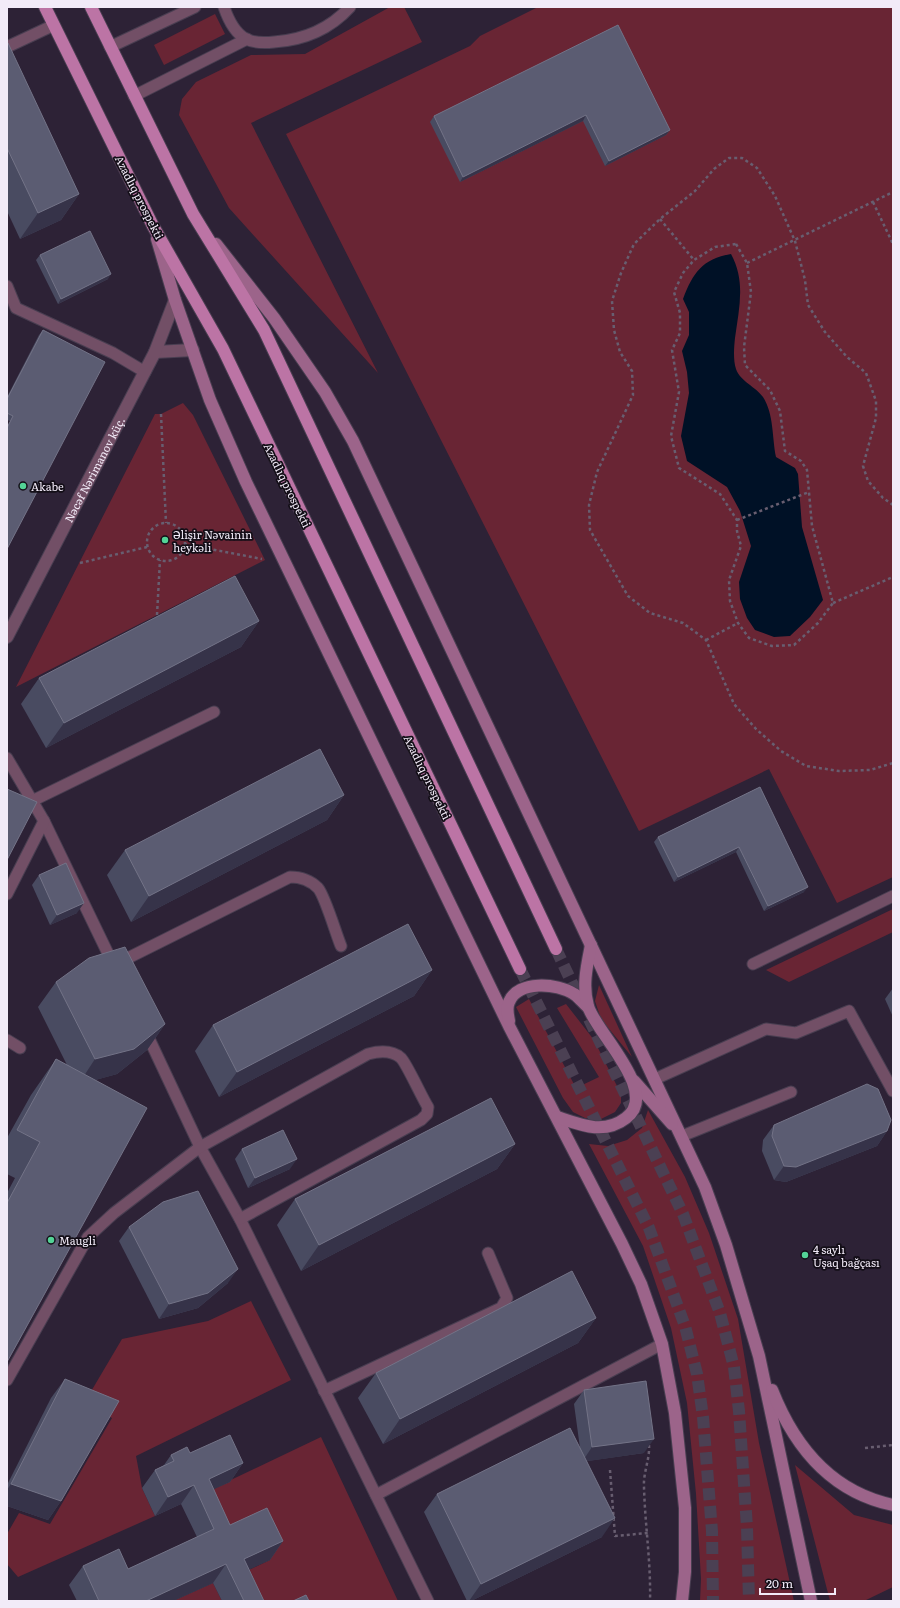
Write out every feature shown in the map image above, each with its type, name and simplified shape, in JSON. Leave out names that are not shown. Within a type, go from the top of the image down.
[{"type":"main road","name":"Azadlıq prospekti","points":[[45,7],[154,226],[222,349],[520,969]]},
{"type":"main road","points":[[91,7],[193,214],[264,330],[556,950]]},
{"type":"main road","points":[[193,214],[274,318],[325,392],[352,441],[705,1187],[726,1245],[759,1356],[811,1601]]},
{"type":"main road","points":[[154,226],[175,300],[210,400],[246,482],[509,1026],[557,1117],[641,1284],[662,1344],[670,1376],[681,1461],[685,1508],[685,1572],[682,1601]]},
{"type":"main road","points":[[588,1007],[586,977],[591,945]]},
{"type":"main road","points":[[509,1026],[507,1011],[509,1002],[515,994],[529,988],[544,985],[574,994],[588,1007],[633,1079],[682,1136]]},
{"type":"main road","points":[[557,1117],[593,1128],[607,1128],[618,1124],[629,1116],[635,1106],[636,1094],[633,1079]]},
{"type":"main road","points":[[759,1356],[789,1428],[811,1458],[829,1474],[854,1490],[881,1503],[893,1505]]},
{"type":"street","name":"Nəcəf Nərimanov küç.","points":[[7,637],[155,352],[175,300]]},
{"type":"street","points":[[155,352],[193,350]]},
{"type":"lane","points":[[110,47],[195,7]]},
{"type":"lane","points":[[224,7],[235,30],[247,39],[264,43],[300,39],[319,31],[334,22],[350,7]]},
{"type":"lane","points":[[7,47],[54,25]]},
{"type":"lane","points":[[134,96],[247,39]]},
{"type":"lane","points":[[7,286],[11,308],[113,353],[145,372]]},
{"type":"lane","points":[[32,801],[214,712]]},
{"type":"lane","points":[[7,758],[44,821],[120,979]]},
{"type":"lane","points":[[7,894],[44,821]]},
{"type":"lane","points":[[114,965],[290,877],[301,877],[312,883],[319,890],[341,946]]},
{"type":"lane","points":[[754,964],[893,896]]},
{"type":"lane","points":[[655,1079],[766,1029],[796,1034],[849,1011],[893,1091]]},
{"type":"lane","points":[[140,1020],[200,1147],[240,1219],[428,1601]]},
{"type":"lane","points":[[7,1040],[20,1048]]},
{"type":"lane","points":[[7,1380],[88,1237],[114,1213],[200,1147],[368,1054],[377,1052],[391,1053],[401,1059],[428,1107],[427,1114],[421,1120],[240,1219]]},
{"type":"lane","points":[[682,1136],[791,1092]]},
{"type":"lane","points":[[324,1391],[501,1308],[507,1298],[488,1253]]},
{"type":"lane","points":[[376,1494],[662,1344]]},
{"type":"path","points":[[893,505],[868,481],[863,466],[876,418],[876,401],[866,374],[825,332],[808,305],[805,280],[795,241],[775,196],[758,168],[742,158],[730,158],[714,169],[695,191],[660,219],[634,244],[621,273],[612,301],[614,330],[620,352],[632,371],[633,395],[597,472],[589,505],[590,530],[628,596],[650,613],[683,623],[706,640],[734,704],[756,729],[781,751],[806,766],[839,770],[870,770],[893,763]]},
{"type":"path","points":[[747,263],[795,241],[893,192]]},
{"type":"path","points":[[873,202],[893,244]]},
{"type":"path","points":[[660,219],[694,260]]},
{"type":"path","points":[[833,603],[812,526],[807,470],[801,461],[785,451],[780,411],[770,390],[745,366],[744,348],[751,292],[747,263],[736,244],[715,247],[694,260],[683,273],[674,292],[680,313],[680,333],[672,350],[679,392],[671,436],[679,468],[720,494],[737,520],[737,531],[741,546],[729,580],[730,601],[738,623],[749,638],[772,646],[794,645],[818,623],[833,603],[893,577]]},
{"type":"path","points":[[161,414],[166,523]]},
{"type":"path","points":[[737,520],[809,492]]},
{"type":"path","points":[[166,523],[172,524],[181,532],[184,544],[179,556],[173,559],[160,560],[154,557],[147,547],[146,541],[151,530],[155,526],[166,523]]},
{"type":"path","points":[[184,544],[265,560]]},
{"type":"path","points":[[80,563],[147,547]]},
{"type":"path","points":[[157,615],[160,560]]},
{"type":"path","points":[[706,640],[738,623]]},
{"type":"path","points":[[648,1439],[650,1454],[644,1485],[648,1533],[650,1601]]},
{"type":"path","points":[[865,1448],[893,1445]]},
{"type":"path","points":[[610,1470],[615,1536],[648,1533]]},
{"type":"shaded area","points":[[390,7],[404,7],[422,42],[251,123],[378,373],[229,208],[179,115],[182,99],[196,82],[251,55],[305,54]]},
{"type":"shaded area","points":[[538,7],[893,7],[893,877],[837,903],[769,769],[639,831],[286,134],[470,46],[480,36]]},
{"type":"shaded area","points":[[215,14],[225,34],[164,65],[154,45]]},
{"type":"shaded area","points":[[183,403],[193,415],[265,560],[16,687],[155,414],[161,414]]},
{"type":"shaded area","points":[[893,909],[893,932],[789,982],[766,970]]},
{"type":"shaded area","points":[[599,985],[632,1057],[601,1019],[595,1001]]},
{"type":"shaded area","points":[[529,999],[576,1088],[599,1077],[557,1008],[566,1004],[594,1040],[621,1094],[621,1103],[615,1112],[601,1119],[585,1118],[573,1112],[563,1098],[516,1007]]},
{"type":"shaded area","points":[[648,1110],[685,1177],[709,1233],[738,1319],[759,1443],[794,1601],[700,1601],[701,1579],[696,1494],[687,1403],[671,1328],[643,1246],[589,1144],[608,1146],[627,1140],[642,1128]]},
{"type":"shaded area","points":[[251,1301],[291,1380],[136,1456],[142,1488],[155,1516],[18,1577],[7,1564],[7,1534],[19,1513],[50,1524],[112,1418],[83,1405],[122,1339],[208,1321]]},
{"type":"shaded area","points":[[321,1437],[398,1601],[242,1601],[231,1578],[270,1560],[217,1544],[195,1497]]},
{"type":"shaded area","points":[[795,1465],[854,1515],[893,1525],[893,1587],[864,1601],[830,1601]]},
{"type":"shaded area","points":[[213,1583],[222,1601],[173,1601]]},
{"type":"water","points":[[731,254],[739,274],[740,285],[734,345],[736,369],[744,380],[760,393],[767,404],[771,418],[776,457],[795,468],[798,474],[802,527],[823,600],[810,617],[790,636],[774,637],[755,630],[747,618],[740,599],[739,582],[751,546],[740,511],[727,487],[687,461],[681,436],[689,393],[687,372],[682,351],[689,335],[689,312],[683,299],[691,282],[700,269],[713,259]]},
{"type":"building","points":[[618,25],[670,130],[609,161],[586,115],[463,177],[434,116]]},
{"type":"building","points":[[8,43],[79,194],[38,213],[7,148]]},
{"type":"building","points":[[90,231],[111,274],[61,299],[40,255]]},
{"type":"building","name":"Akabe","points":[[43,330],[105,362],[7,549],[7,428],[13,416],[7,413],[7,399]]},
{"type":"building","points":[[235,576],[259,621],[64,723],[39,678]]},
{"type":"building","points":[[320,749],[344,795],[149,896],[125,850]]},
{"type":"building","points":[[760,787],[808,887],[768,906],[739,847],[678,877],[658,837]]},
{"type":"building","points":[[7,789],[37,802],[7,860]]},
{"type":"building","points":[[66,863],[84,903],[57,915],[39,875]]},
{"type":"building","points":[[408,924],[432,970],[237,1072],[213,1025]]},
{"type":"building","points":[[125,947],[165,1024],[134,1049],[95,1059],[56,982],[89,958]]},
{"type":"building","points":[[56,1059],[147,1108],[7,1362],[7,1203],[40,1142],[17,1130]]},
{"type":"building","points":[[867,1084],[878,1089],[891,1120],[887,1131],[796,1167],[784,1166],[772,1136],[774,1125]]},
{"type":"building","points":[[491,1098],[515,1144],[319,1245],[295,1199]]},
{"type":"building","points":[[283,1130],[297,1159],[255,1178],[242,1149]]},
{"type":"building","points":[[198,1191],[238,1269],[208,1293],[169,1304],[129,1227],[163,1202]]},
{"type":"building","points":[[572,1271],[596,1318],[400,1419],[376,1373]]},
{"type":"building","points":[[65,1379],[119,1401],[61,1501],[11,1484]]},
{"type":"building","points":[[646,1381],[654,1439],[592,1447],[584,1390]]},
{"type":"building","points":[[570,1428],[615,1518],[481,1584],[437,1494]]},
{"type":"building","points":[[230,1435],[243,1463],[209,1479],[230,1525],[267,1508],[283,1541],[244,1559],[264,1601],[244,1601],[226,1564],[146,1601],[99,1601],[83,1566],[119,1549],[128,1569],[214,1529],[194,1485],[168,1497],[155,1470],[174,1461],[171,1455],[187,1447],[190,1453]]},
{"type":"building","points":[[306,1595],[309,1601],[293,1601]]},
{"type":"tunnel","points":[[556,949],[581,1002]]},
{"type":"tunnel","points":[[520,969],[649,1228],[685,1326],[697,1374],[703,1417],[712,1531],[713,1601]]},
{"type":"tunnel","points":[[589,1019],[683,1214],[720,1313],[734,1367],[739,1411],[747,1527],[749,1601]]},
{"type":"place","name":"Akabe","points":[[23,486]]},
{"type":"place","name":"Əlişir Nəvainin heykəli","points":[[165,540]]},
{"type":"place","name":"Maugli","points":[[51,1240]]},
{"type":"place","name":"4 saylı Uşaq bağçası","points":[[805,1255]]}]
